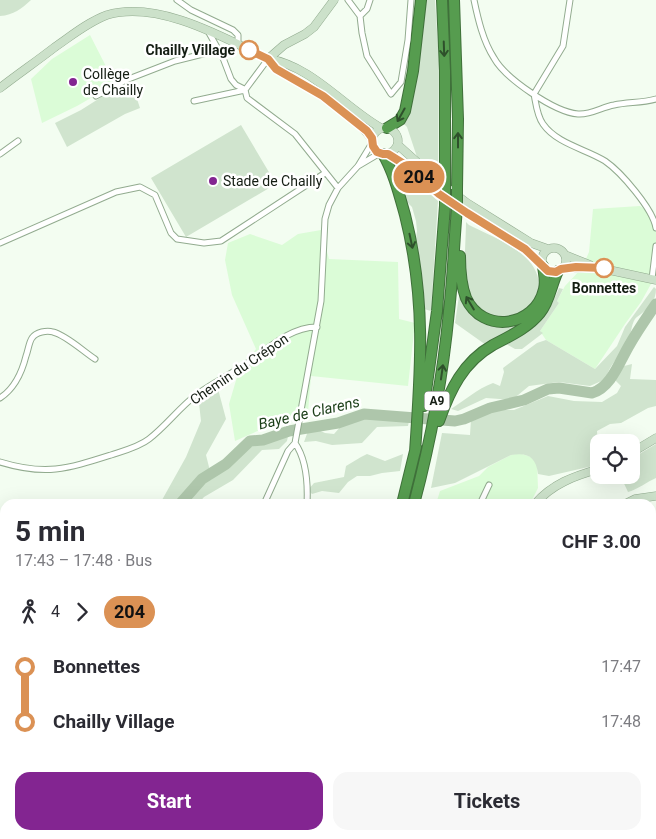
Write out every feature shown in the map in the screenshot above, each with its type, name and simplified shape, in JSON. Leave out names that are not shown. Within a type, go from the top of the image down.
[{"type":"highway","points":[[384,128],[400,120],[405,110],[414,63],[421,0]]},
{"type":"highway","name":"A9","points":[[403,499],[428,385],[438,311],[445,206],[446,87],[442,0]]},
{"type":"highway","name":"A9","points":[[415,499],[438,396],[449,312],[457,212],[458,101],[454,0]]},
{"type":"highway","points":[[384,154],[392,170],[408,226],[420,309],[421,362],[415,452]]},
{"type":"highway","points":[[457,212],[462,284],[469,302],[477,313],[484,318],[496,322],[511,322],[530,313],[544,292],[543,265]]},
{"type":"highway","points":[[426,457],[445,403],[458,378],[479,354],[524,328],[541,313],[550,297],[560,270]]},
{"type":"main road","points":[[268,59],[284,45],[314,27],[334,0]]},
{"type":"main road","points":[[0,88],[84,27],[106,15],[132,10],[154,11],[181,18],[268,59],[281,61],[306,75],[372,123],[393,130],[397,135],[398,145],[394,151],[384,154]]},
{"type":"main road","points":[[268,59],[276,69],[330,101],[356,122],[372,141],[375,149],[404,164],[439,194],[525,249],[548,271],[595,267]]},
{"type":"main road","points":[[372,141],[375,132],[384,128]]},
{"type":"main road","points":[[398,145],[438,181],[467,203],[531,243],[548,249],[558,248],[565,254],[595,267],[654,279]]},
{"type":"main road","points":[[543,265],[542,255],[548,249]]},
{"type":"main road","points":[[560,270],[566,262],[565,254]]},
{"type":"main road","points":[[640,448],[656,438]]},
{"type":"main road","points":[[540,499],[566,480],[590,472]]},
{"type":"main road","points":[[635,499],[656,496]]},
{"type":"street","points":[[177,0],[191,10],[233,30],[238,35],[238,44]]},
{"type":"street","points":[[348,0],[360,16],[367,56],[391,94],[401,82],[408,40],[411,0]]},
{"type":"street","points":[[360,16],[367,9],[370,0]]},
{"type":"street","points":[[474,0],[484,36],[494,58],[508,74],[544,102],[575,114],[583,114],[613,105],[656,100]]},
{"type":"street","points":[[570,0],[563,46],[534,94],[542,124],[554,136],[606,162],[629,184],[641,199],[654,217],[656,228]]},
{"type":"street","points":[[208,31],[219,50],[233,82],[245,90],[247,98],[299,139],[338,188]]},
{"type":"street","points":[[96,96],[126,80],[175,61],[219,50]]},
{"type":"street","points":[[194,101],[245,90],[268,59]]},
{"type":"street","points":[[0,154],[18,141]]},
{"type":"street","points":[[266,499],[295,440],[300,419],[322,292],[326,219],[329,205],[338,188],[358,166],[372,141]]},
{"type":"street","points":[[358,166],[384,154]]},
{"type":"street","points":[[0,243],[116,192],[140,187],[155,195],[172,233],[178,239],[204,243],[221,241],[325,173]]},
{"type":"street","points":[[654,279],[656,246]]},
{"type":"street","name":"Chemin du Crépon","points":[[0,462],[45,471],[62,470],[113,454],[148,440],[196,396],[279,340],[303,328],[317,326]]},
{"type":"street","points":[[0,398],[13,386],[23,369],[32,338],[45,331],[60,334],[95,359]]},
{"type":"street","points":[[295,440],[301,453],[308,490],[307,499]]},
{"type":"street","points":[[482,499],[489,485]]},
{"type":"shaded area","points":[[0,0],[31,0],[17,11],[0,16]]},
{"type":"shaded area","points":[[424,0],[435,0],[439,62],[438,174],[417,157],[407,127],[403,123]]},
{"type":"shaded area","name":"Collège de Chailly","points":[[90,35],[115,84],[42,123],[31,79],[52,59]]},
{"type":"shaded area","points":[[120,87],[121,89],[133,87],[140,108],[125,114],[67,147],[55,123]]},
{"type":"shaded area","name":"Stade de Chailly","points":[[241,125],[276,184],[186,237],[151,178]]},
{"type":"shaded area","points":[[402,170],[438,201],[431,311],[424,309],[415,247],[416,221],[412,207],[403,198],[395,171]]},
{"type":"shaded area","points":[[640,206],[656,218],[656,275],[641,302],[595,369],[546,340],[540,331],[559,303],[557,301],[565,286],[582,268],[589,252],[593,209]]},
{"type":"shaded area","points":[[466,222],[513,248],[531,264],[537,273],[539,285],[541,286],[537,297],[525,310],[508,317],[499,317],[482,310],[475,304],[470,295],[466,278]]},
{"type":"shaded area","points":[[321,230],[329,259],[398,262],[399,319],[415,323],[408,386],[311,376],[308,412],[287,418],[235,441],[229,404],[237,377],[256,349],[232,295],[225,260],[228,243],[250,234],[282,245],[298,234]]},
{"type":"shaded area","points":[[654,287],[656,293],[654,300],[635,319],[628,342],[609,369],[606,379],[590,386],[559,382],[529,386],[512,400],[486,398],[458,411],[451,409],[487,385],[493,383],[500,386],[504,372],[503,368],[537,343],[546,340],[595,369],[617,346],[625,327]]},
{"type":"shaded area","points":[[559,288],[563,289],[557,301],[559,303],[540,331],[543,333],[522,349],[515,349],[506,344],[538,322]]},
{"type":"shaded area","points":[[460,289],[475,316],[528,319],[486,345],[455,323]]},
{"type":"shaded area","points":[[632,364],[630,379],[656,380],[656,406],[648,408],[621,423],[610,424],[597,431],[597,434],[590,434],[590,467],[549,476],[538,474],[535,463],[530,457],[522,454],[511,455],[455,483],[431,488],[442,433],[470,435],[471,419],[499,410],[514,410],[548,396],[574,401],[602,402],[617,393],[621,386],[615,380],[624,366]]},
{"type":"shaded area","points":[[218,389],[226,419],[206,455],[210,471],[204,482],[212,479],[250,441],[263,440],[289,431],[287,441],[279,449],[262,450],[233,480],[202,499],[163,499],[186,457],[201,421],[199,403]]},
{"type":"shaded area","points":[[364,414],[410,416],[408,426],[377,427],[362,443],[332,445],[316,441],[304,442],[308,431],[316,429],[334,434],[342,425]]},
{"type":"shaded area","points":[[656,444],[656,478],[628,492],[624,484],[640,484],[640,454]]},
{"type":"shaded area","points":[[519,453],[531,457],[537,463],[538,488],[532,499],[438,499],[440,491],[479,476],[488,467]]},
{"type":"shaded area","points":[[367,454],[385,461],[403,454],[400,471],[370,476],[357,476],[348,482],[339,493],[322,491],[312,494],[308,490],[314,483],[344,477],[346,466]]},
{"type":"waterway","name":"Baye de Clarens","points":[[184,499],[202,479],[226,464],[250,441],[263,440],[289,431],[338,423],[364,414],[455,421],[490,408],[524,400],[548,389],[559,388],[592,393],[599,390],[610,379],[656,304]]},
{"type":"bus line","name":"204","points":[[249,50],[268,59],[276,69],[323,96],[367,131],[372,138],[373,146],[377,152],[388,154],[404,164],[439,194],[525,249],[548,271],[553,272],[576,267],[604,268]]},
{"type":"place","name":"Chailly Village","points":[[249,50]]},
{"type":"place","name":"Collège de Chailly","points":[[73,82]]},
{"type":"place","name":"Stade de Chailly","points":[[213,181]]},
{"type":"place","name":"Bonnettes","points":[[604,268]]}]
